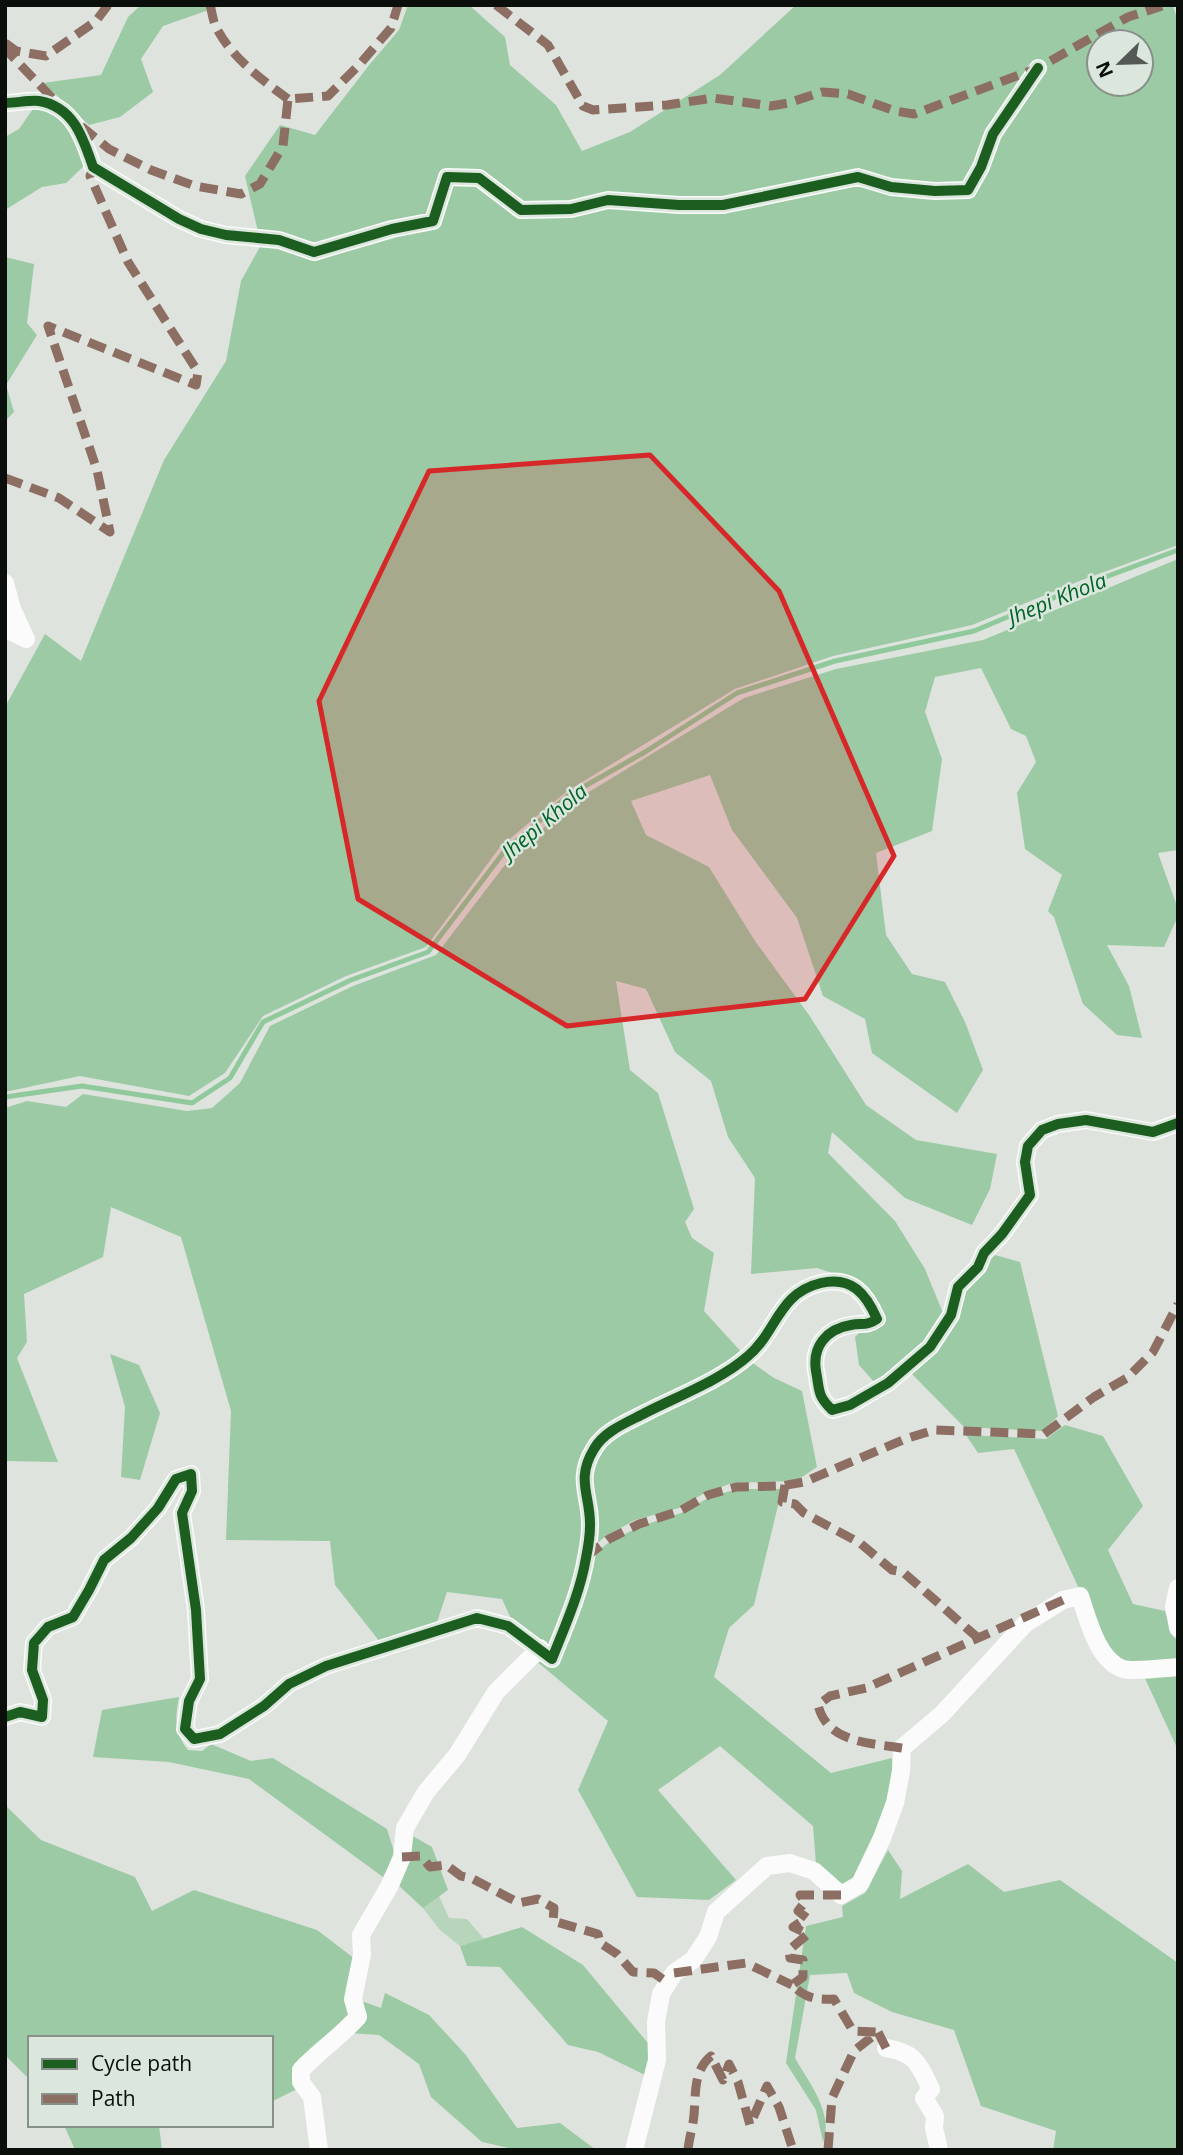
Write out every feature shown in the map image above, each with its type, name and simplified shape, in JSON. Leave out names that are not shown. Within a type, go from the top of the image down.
[{"type":"street","points":[[5,103],[39,101],[67,113],[82,133],[93,167],[179,219],[201,229],[226,235],[279,240],[314,252],[392,229],[433,221],[447,177],[479,178],[521,210],[570,209],[608,200],[723,205],[858,177],[891,187],[935,191],[968,190],[981,167],[993,134],[1038,68]]},
{"type":"street","points":[[5,583],[12,609],[26,639],[5,628]]},
{"type":"street","points":[[5,1717],[20,1712],[42,1717],[43,1700],[32,1670],[34,1643],[48,1628],[73,1617],[104,1560],[131,1538],[158,1508],[176,1479],[191,1474],[192,1491],[182,1513],[196,1611],[200,1679],[189,1701],[185,1729],[194,1739],[220,1734],[264,1706],[289,1684],[326,1666],[477,1618],[509,1626],[552,1659],[579,1591],[590,1524],[585,1496],[585,1469],[594,1447],[615,1428],[713,1378],[748,1356],[762,1341],[789,1300],[807,1287],[824,1282],[840,1282],[858,1289],[869,1300],[877,1319],[868,1325],[853,1324],[836,1329],[816,1348],[815,1364],[820,1397],[832,1410],[868,1396],[907,1369],[930,1347],[951,1315],[958,1287],[978,1267],[984,1253],[1002,1234],[1030,1195],[1025,1162],[1028,1146],[1042,1130],[1058,1124],[1086,1120],[1153,1132],[1178,1123]]},
{"type":"street","points":[[1178,1588],[1174,1606],[1178,1629]]},
{"type":"street","points":[[634,2150],[657,2060],[656,2022],[661,1994],[674,1973],[693,1960],[708,1937],[716,1912],[767,1866],[790,1863],[814,1871],[841,1895],[860,1884],[882,1838],[895,1802],[902,1748],[942,1714],[1025,1624],[1063,1600],[1080,1596],[1093,1633],[1108,1660],[1124,1669],[1178,1667]]},
{"type":"street","points":[[319,2150],[312,2097],[301,2082],[301,2070],[358,2017],[353,1999],[362,1955],[361,1935],[390,1885],[402,1857],[405,1828],[426,1792],[457,1755],[496,1692],[540,1648]]},
{"type":"street","points":[[886,2048],[903,2051],[918,2063],[931,2088],[924,2098],[935,2116],[934,2128],[939,2150]]},
{"type":"highlighted area","points":[[650,455],[779,591],[894,856],[805,999],[567,1026],[358,899],[319,701],[429,471]]},
{"type":"green space","points":[[141,5],[223,5],[163,26],[141,59],[153,92],[120,117],[89,125],[43,83],[101,75],[128,17]]},
{"type":"green space","points":[[408,5],[469,5],[505,37],[510,65],[556,105],[582,151],[630,132],[720,75],[796,5],[1173,5],[1178,23],[1178,545],[1082,580],[972,625],[833,656],[735,689],[566,792],[500,847],[426,947],[346,976],[263,1016],[225,1073],[189,1096],[80,1076],[5,1092],[5,707],[45,634],[81,661],[164,460],[226,361],[241,281],[261,245],[245,176],[280,125],[315,135],[399,30]]},
{"type":"green space","points":[[35,106],[57,115],[71,126],[86,164],[66,183],[42,187],[5,210],[5,137],[19,129]]},
{"type":"green space","points":[[5,257],[34,264],[27,323],[37,335],[6,385],[14,412],[5,421]]},
{"type":"green space","points":[[1178,559],[1178,850],[1158,853],[1178,909],[1178,916],[1164,947],[1107,945],[1129,986],[1142,1038],[1117,1035],[1083,1004],[1054,917],[1048,911],[1062,875],[1025,849],[1017,793],[1036,762],[1026,736],[1011,729],[981,668],[935,677],[925,712],[942,759],[932,831],[876,853],[886,935],[912,974],[945,982],[965,1022],[983,1070],[957,1113],[872,1053],[865,1019],[823,996],[797,918],[732,830],[710,775],[631,801],[646,835],[709,867],[755,941],[809,1015],[866,1105],[916,1140],[997,1154],[990,1189],[972,1225],[905,1198],[832,1132],[828,1153],[895,1221],[925,1269],[943,1313],[926,1342],[875,1383],[859,1365],[855,1337],[862,1330],[881,1322],[857,1281],[817,1268],[751,1274],[755,1178],[728,1137],[711,1081],[675,1052],[646,989],[616,981],[630,1070],[658,1093],[694,1209],[685,1222],[692,1238],[714,1253],[704,1311],[744,1355],[589,1445],[584,1526],[574,1586],[550,1647],[512,1621],[502,1599],[447,1592],[436,1625],[380,1642],[335,1585],[330,1541],[226,1540],[231,1411],[181,1237],[111,1207],[103,1257],[24,1294],[27,1342],[17,1358],[58,1462],[5,1461],[5,1108],[27,1101],[66,1107],[83,1094],[187,1111],[212,1108],[240,1083],[270,1026],[353,986],[436,955],[511,857],[574,801],[744,698],[836,669],[983,640]]},
{"type":"green space","points":[[988,1253],[1020,1262],[1058,1416],[1043,1431],[964,1427],[910,1372]]},
{"type":"green space","points":[[110,1354],[139,1365],[160,1413],[140,1480],[121,1477],[125,1407]]},
{"type":"green space","points":[[750,1361],[774,1378],[802,1391],[817,1467],[796,1481],[732,1483],[703,1494],[679,1508],[635,1520],[591,1548],[589,1497],[599,1447]]},
{"type":"green space","points":[[1065,1425],[1103,1436],[1143,1506],[1108,1550],[1133,1604],[1165,1611],[1172,1635],[1178,1641],[1178,1664],[1124,1664],[1110,1655],[1014,1449],[978,1453],[966,1435],[1046,1439]]},
{"type":"green space","points":[[737,1489],[782,1489],[754,1605],[729,1628],[714,1677],[831,1773],[892,1758],[892,1782],[886,1811],[868,1861],[842,1891],[816,1864],[813,1826],[720,1746],[658,1790],[736,1880],[709,1900],[637,1897],[578,1790],[608,1721],[535,1660],[553,1661],[588,1558],[611,1541],[641,1526],[681,1513],[710,1497]]},
{"type":"green space","points":[[1178,1671],[1178,1750],[1143,1674]]},
{"type":"green space","points":[[179,1697],[177,1725],[188,1750],[202,1751],[211,1744],[251,1761],[273,1758],[387,1829],[395,1855],[383,1877],[249,1779],[169,1762],[93,1757],[102,1710]]},
{"type":"green space","points":[[5,1805],[41,1840],[135,1877],[152,1911],[194,1890],[317,1930],[355,1959],[356,2018],[340,2032],[299,2088],[273,2101],[273,2036],[28,2036],[28,2078],[5,2055]]},
{"type":"green space","points":[[411,1835],[432,1847],[448,1890],[423,1908],[397,1884]]},
{"type":"green space","points":[[888,1850],[902,1871],[900,1899],[968,1864],[1004,1892],[1060,1880],[1178,1963],[1178,2150],[1053,2150],[1056,2131],[981,2106],[954,2030],[892,2012],[854,1993],[847,1973],[810,1975],[795,2058],[823,2109],[826,2131],[823,2142],[816,2110],[786,2063],[806,1926],[843,1917],[842,1906],[865,1893]]},
{"type":"green space","points":[[439,1896],[449,1918],[467,1919],[484,1939],[460,1946],[439,1929],[423,1908]]},
{"type":"green space","points":[[522,1927],[583,1965],[652,2048],[645,2075],[598,2052],[568,2045],[500,1967],[467,1966],[460,1946]]},
{"type":"green space","points":[[385,1993],[429,2015],[465,2054],[517,2128],[560,2123],[596,2150],[518,2150],[482,2142],[431,2097],[419,2064],[379,2035],[349,2033],[356,1999],[381,2008]]},
{"type":"green space","points":[[65,2127],[159,2127],[162,2150],[75,2150]]},
{"type":"waterway","name":"Jhepi Khola","points":[[5,1097],[82,1086],[192,1103],[230,1078],[263,1022],[351,980],[428,952],[504,852],[569,795],[645,752],[737,693],[835,661],[974,631],[1084,585],[1178,550]]},
{"type":"marked path","points":[[5,43],[16,51],[46,56],[96,21],[108,5]]},
{"type":"marked path","points":[[210,5],[216,27],[230,48],[258,76],[288,99]]},
{"type":"marked path","points":[[81,126],[109,149],[151,170],[195,186],[241,194],[260,184],[283,146],[288,99],[328,96],[391,28],[398,5]]},
{"type":"marked path","points":[[496,5],[548,45],[583,106],[593,110],[667,105],[713,98],[771,106],[822,92],[848,94],[895,111],[914,114],[1038,68],[1128,17],[1162,6]]},
{"type":"marked path","points":[[5,44],[9,53],[58,104]]},
{"type":"marked path","points":[[5,478],[59,498],[110,532],[97,470],[48,326],[196,385],[198,372],[128,262],[90,176],[93,167]]},
{"type":"marked path","points":[[586,1557],[609,1539],[639,1524],[680,1511],[708,1495],[736,1487],[781,1486],[804,1482],[905,1439],[934,1430],[1044,1434],[1094,1397],[1127,1378],[1153,1352],[1178,1304]]},
{"type":"marked path","points":[[785,1485],[782,1502],[795,1504],[804,1513],[860,1543],[892,1570],[903,1572],[978,1638]]},
{"type":"marked path","points":[[902,1748],[864,1742],[840,1734],[823,1718],[818,1705],[830,1696],[866,1688],[1063,1600]]},
{"type":"marked path","points":[[402,1857],[421,1856],[430,1867],[446,1865],[461,1876],[471,1878],[519,1903],[538,1899],[554,1908],[553,1921],[598,1934],[600,1943],[617,1954],[633,1972],[654,1973],[668,1983]]},
{"type":"marked path","points":[[841,1895],[800,1895],[805,1902],[798,1911],[807,1918],[793,1927],[808,1934],[789,1950],[790,1958],[803,1960],[803,1977],[792,1985],[811,1997],[834,1999],[853,2031],[878,2032]]},
{"type":"marked path","points":[[674,1973],[746,1963],[792,1985]]},
{"type":"marked path","points":[[828,2150],[832,2098],[854,2051],[878,2032],[886,2048]]},
{"type":"marked path","points":[[688,2150],[698,2076],[711,2056],[723,2080],[729,2064],[738,2082],[750,2125],[767,2086],[779,2107],[793,2150]]},
{"type":"cycle path","points":[[5,103],[39,101],[61,110],[81,135],[93,167],[179,219],[201,229],[226,235],[279,240],[314,252],[392,229],[433,221],[447,177],[479,178],[521,210],[571,209],[608,200],[723,205],[858,177],[891,187],[935,191],[968,190],[981,167],[993,134],[1038,68]]},
{"type":"cycle path","points":[[5,1717],[20,1712],[42,1717],[43,1700],[32,1670],[34,1643],[48,1627],[73,1617],[104,1560],[131,1538],[158,1508],[176,1479],[191,1474],[192,1491],[182,1513],[196,1610],[200,1679],[189,1701],[185,1729],[194,1739],[220,1734],[264,1706],[289,1684],[326,1666],[477,1618],[508,1626],[552,1659],[580,1584],[589,1542],[590,1515],[585,1488],[588,1460],[604,1437],[737,1365],[758,1346],[779,1314],[796,1295],[821,1283],[841,1282],[856,1289],[868,1302],[877,1319],[834,1330],[823,1340],[816,1354],[816,1371],[824,1401],[832,1410],[850,1405],[888,1383],[930,1347],[951,1315],[958,1287],[978,1267],[984,1253],[1002,1234],[1030,1195],[1025,1162],[1028,1146],[1042,1130],[1058,1124],[1086,1120],[1153,1132],[1178,1123]]}]
